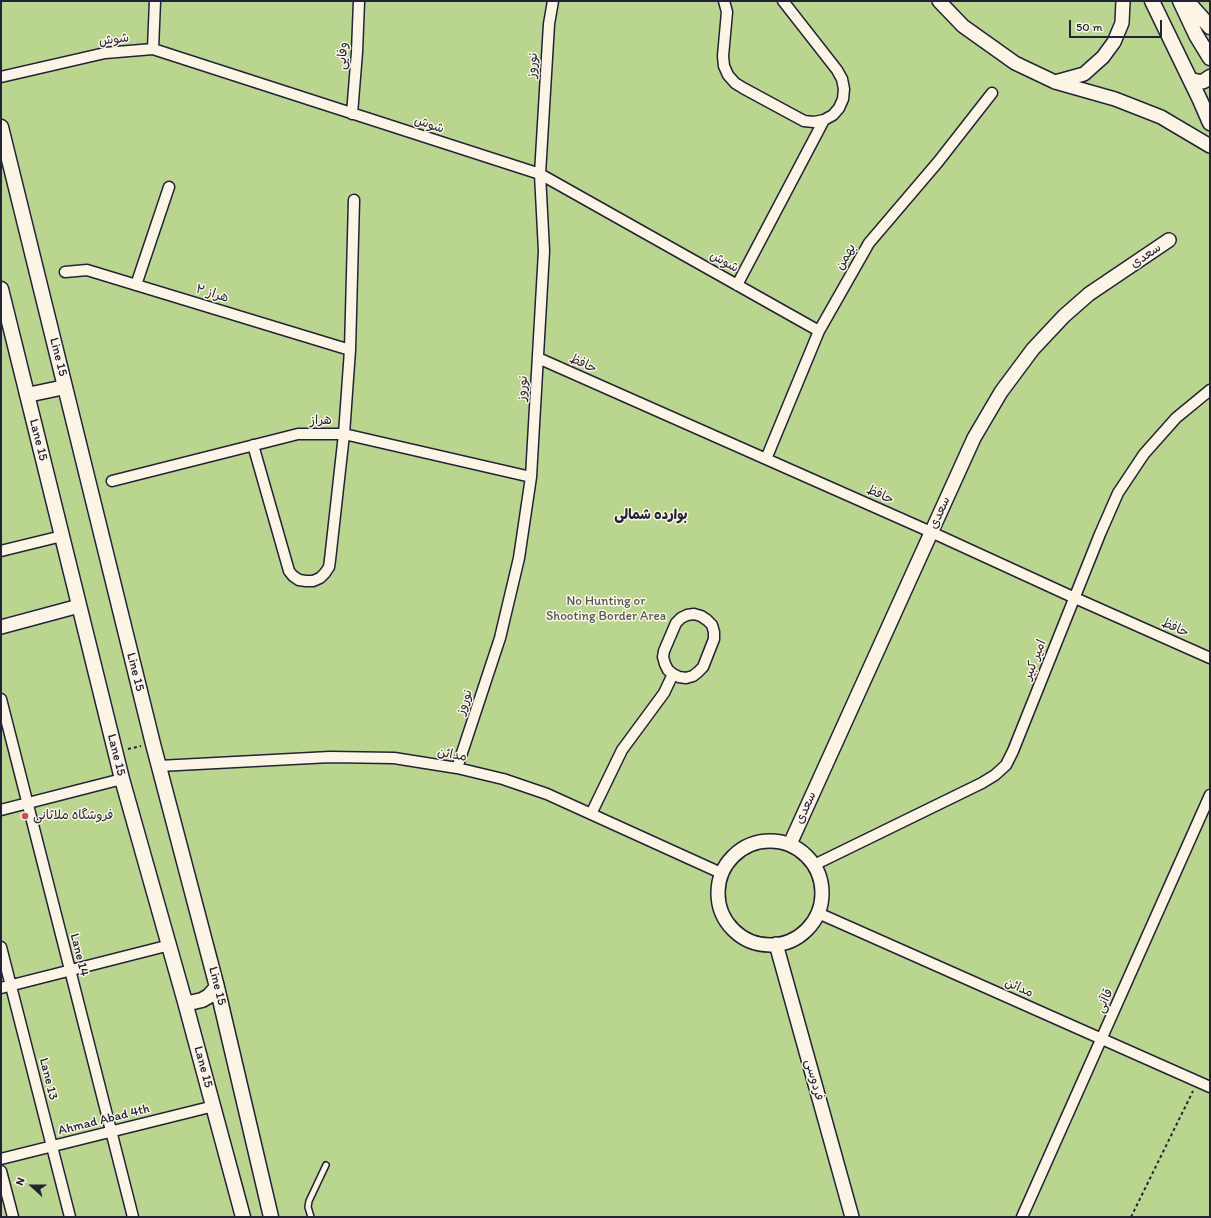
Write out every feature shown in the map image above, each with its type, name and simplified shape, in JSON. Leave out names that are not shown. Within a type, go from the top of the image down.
[{"type":"main road","points":[[1152,1],[1191,80],[1210,123]]},
{"type":"main road","points":[[1180,1],[1196,35],[1210,58]]},
{"type":"main road","points":[[1187,1],[1210,28]]},
{"type":"main road","points":[[1191,80],[1200,82],[1210,77]]},
{"type":"main road","name":"Line 15","points":[[1,127],[153,744],[217,988],[271,1217]]},
{"type":"main road","name":"Lane 15","points":[[1,289],[115,752],[170,945],[243,1217]]},
{"type":"main road","points":[[27,395],[65,386]]},
{"type":"main road","points":[[185,1002],[189,1004],[202,1000],[209,996],[217,988]]},
{"type":"street","points":[[152,49],[155,1]]},
{"type":"street","name":"وفایی","points":[[352,114],[359,1]]},
{"type":"street","name":"نوروز","points":[[457,768],[500,638],[519,558],[531,477],[544,251],[540,174],[549,24],[553,1]]},
{"type":"street","points":[[724,1],[727,12],[723,56],[724,66],[728,75],[743,88],[804,121],[814,122],[824,120],[833,115],[839,108],[843,99],[844,89],[842,79],[837,70],[783,1]]},
{"type":"street","points":[[940,1],[963,26],[1015,63],[1055,82],[1115,99],[1162,117],[1210,146]]},
{"type":"street","points":[[1055,82],[1084,74],[1103,57],[1114,42],[1122,23],[1123,1]]},
{"type":"street","name":"شوش","points":[[1,77],[105,53],[152,49],[540,174],[819,331]]},
{"type":"street","name":"بهمن","points":[[766,459],[819,331],[869,243],[938,162],[992,93]]},
{"type":"street","points":[[737,285],[824,120]]},
{"type":"street","points":[[136,285],[169,187]]},
{"type":"street","points":[[253,445],[289,571],[299,580],[314,581],[320,578],[329,567],[344,434],[350,350],[354,200]]},
{"type":"street","name":"سعدی","points":[[790,844],[974,438],[1001,392],[1033,349],[1064,316],[1089,294],[1169,240]]},
{"type":"street","name":"هراز ۲","points":[[65,272],[87,270],[350,350]]},
{"type":"street","name":"حافظ","points":[[538,358],[931,532],[1074,598],[1210,658]]},
{"type":"street","name":"امیر کبیر","points":[[814,865],[982,783],[995,775],[1006,765],[1118,493],[1144,454],[1176,418],[1210,390]]},
{"type":"street","name":"هراز","points":[[112,481],[298,434],[344,434],[531,477]]},
{"type":"street","points":[[1,551],[62,536]]},
{"type":"street","points":[[1,627],[79,606]]},
{"type":"street","points":[[694,614],[701,616],[712,625],[714,632],[714,639],[703,667],[693,676],[686,678],[673,674],[664,664],[663,657],[664,650],[676,623],[687,615],[694,614]]},
{"type":"street","points":[[591,814],[622,750],[664,693],[673,674]]},
{"type":"street","name":"Lane 14","points":[[1,699],[133,1217]]},
{"type":"street","name":"مدائن","points":[[159,766],[330,757],[394,758],[457,768],[503,779],[547,794],[721,873]]},
{"type":"street","points":[[1,810],[122,778]]},
{"type":"street","name":"قاآنی","points":[[1022,1217],[1210,795]]},
{"type":"street","points":[[774,841],[790,844],[804,853],[814,865],[820,880],[822,897],[818,913],[809,927],[797,937],[782,944],[765,945],[750,941],[736,932],[725,920],[719,905],[718,889],[721,873],[730,859],[743,848],[758,842],[774,841]]},
{"type":"street","name":"مدائن","points":[[818,913],[1210,1087]]},
{"type":"street","name":"فردوسی","points":[[776,944],[852,1217]]},
{"type":"street","points":[[6,987],[170,945]]},
{"type":"street","name":"Lane 13","points":[[1,947],[6,987],[52,1146],[70,1217]]},
{"type":"street","name":"Ahmad Abad 4th","points":[[1,1159],[214,1106]]},
{"type":"street","points":[[1,1171],[13,1217]]},
{"type":"lane","points":[[311,1217],[308,1207],[309,1201],[326,1165]]},
{"type":"path","points":[[115,752],[153,744]]},
{"type":"path","points":[[1130,1217],[1198,1082]]},
{"type":"green space","name":"No Hunting or Shooting Border Area","points":[[1,1],[1210,1],[1210,1217],[1,1217]]},
{"type":"place","name":"فروشگاه ملاثانی","points":[[25,816]]},
{"type":"district","name":"بوارده شمالی","points":[[651,515]]}]
